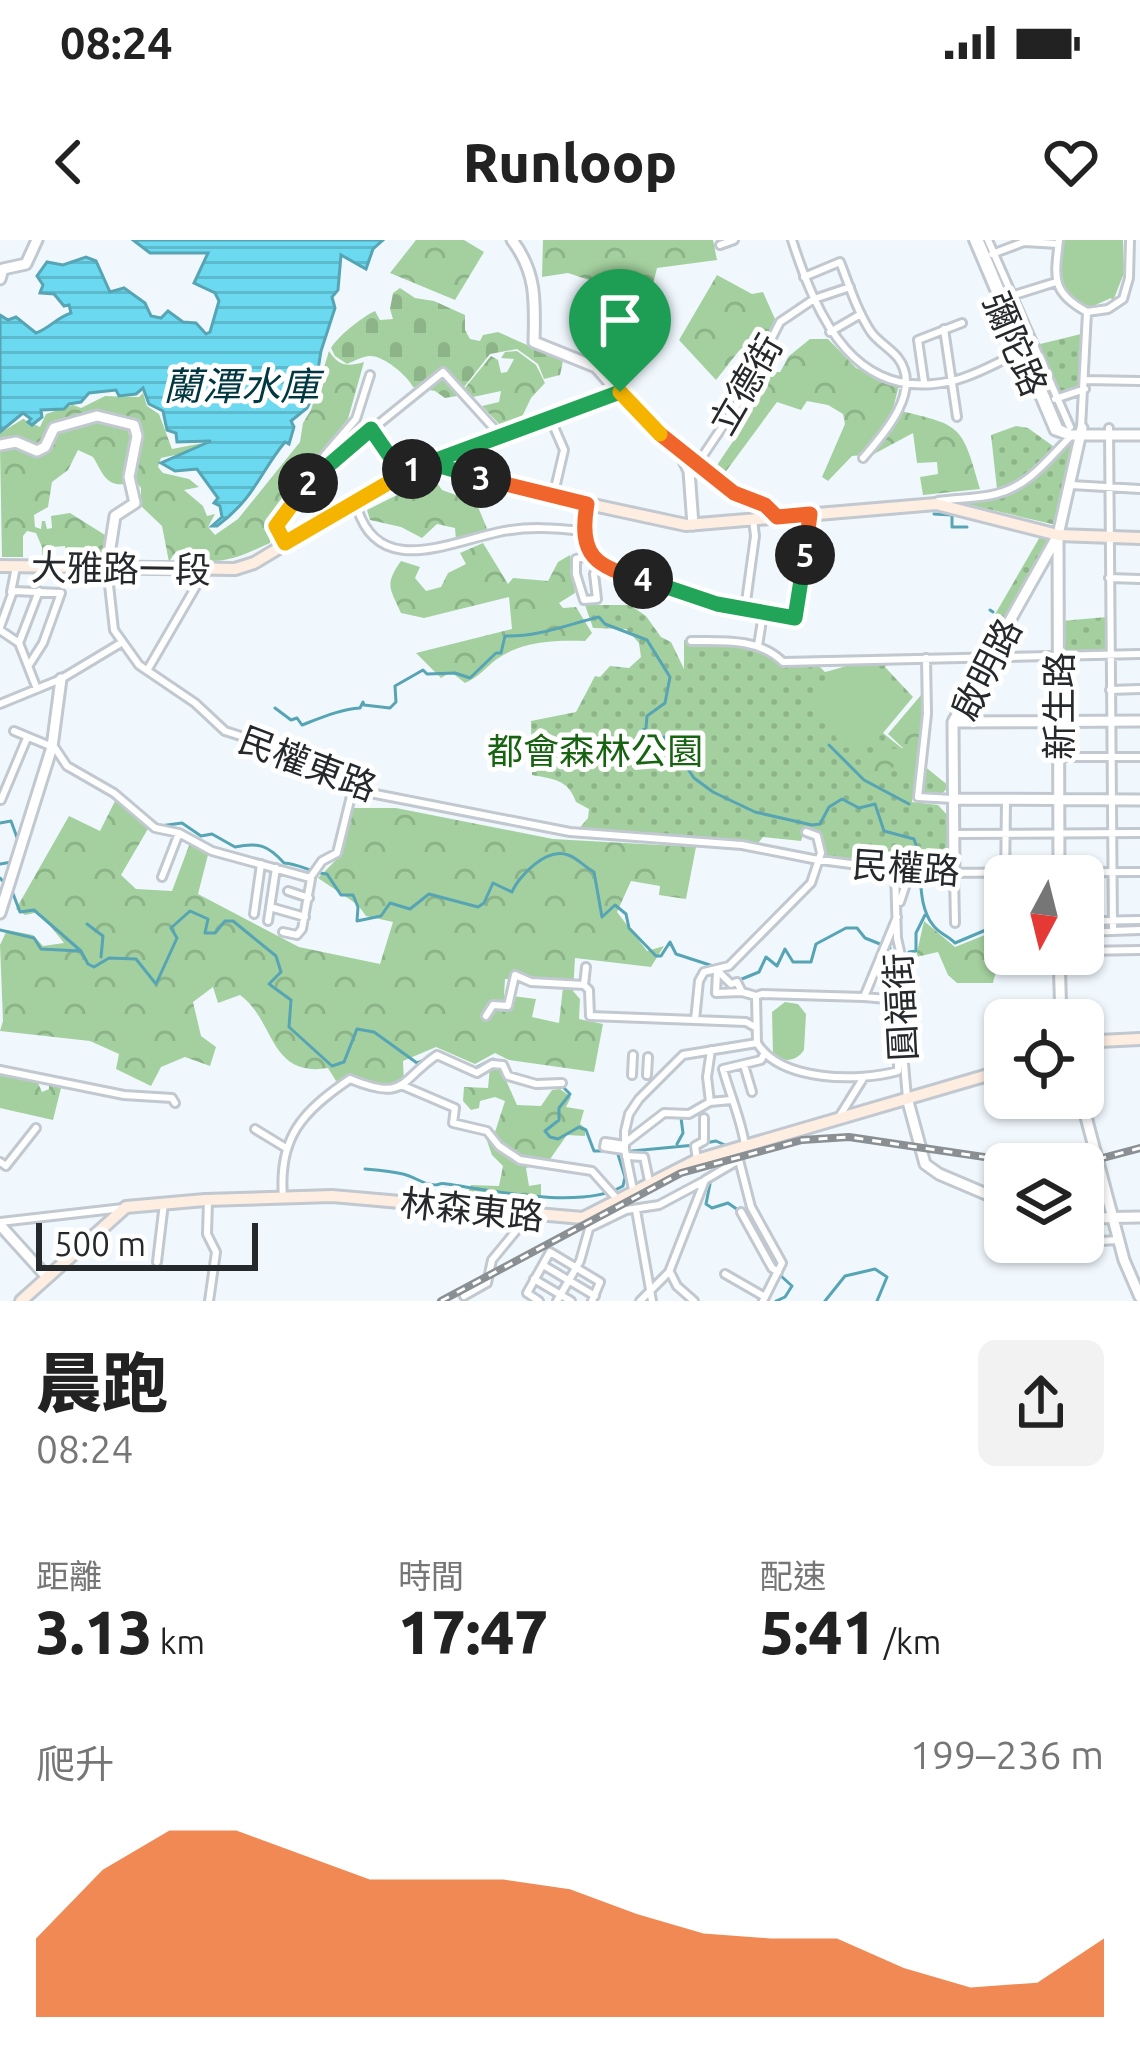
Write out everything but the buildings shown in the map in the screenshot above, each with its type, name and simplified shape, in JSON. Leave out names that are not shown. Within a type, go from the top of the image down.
[{"type":"main road","points":[[430,463],[553,497],[693,525],[936,504],[1058,535],[1140,538]]},
{"type":"main road","name":"大雅路一段","points":[[0,566],[235,569],[254,563],[402,474],[430,463]]},
{"type":"main road","points":[[1104,1041],[1140,1039]]},
{"type":"main road","name":"林森東路","points":[[127,1207],[166,1200],[332,1196],[586,1223],[649,1181],[698,1160],[984,1076]]},
{"type":"main road","points":[[21,1301],[127,1207]]},
{"type":"street","points":[[0,279],[4,268],[26,264],[37,240]]},
{"type":"street","points":[[512,240],[535,284],[534,342],[596,367],[693,467],[734,493],[765,505],[777,517]]},
{"type":"street","points":[[720,245],[734,240]]},
{"type":"street","points":[[792,240],[830,332],[865,367],[904,382],[954,380],[1022,351]]},
{"type":"street","name":"彌陀路","points":[[980,240],[1075,432]]},
{"type":"street","points":[[989,256],[1024,242],[1058,242],[1056,282],[1066,300],[1087,311],[1118,305],[1127,292],[1130,242],[1140,245]]},
{"type":"street","points":[[804,277],[840,262],[872,334],[896,356],[904,382],[900,404],[888,430],[863,458]]},
{"type":"street","points":[[1129,278],[1140,279]]},
{"type":"street","points":[[1007,298],[1056,282]]},
{"type":"street","points":[[814,299],[850,287]]},
{"type":"street","name":"彌陀路","points":[[1007,298],[1022,351],[1055,432],[1061,436],[1075,432]]},
{"type":"street","name":"彌陀路","points":[[1007,298],[1058,418],[1075,432]]},
{"type":"street","name":"立德街","points":[[693,467],[739,402],[780,322],[814,299]]},
{"type":"street","points":[[936,504],[1002,492],[1035,474],[1075,432],[1085,384],[1087,311]]},
{"type":"street","points":[[830,332],[861,314]]},
{"type":"street","points":[[924,382],[916,345],[962,323]]},
{"type":"street","points":[[940,330],[954,380],[957,417]]},
{"type":"street","name":"彌陀路","points":[[1022,351],[1055,425],[1075,432]]},
{"type":"street","points":[[285,543],[277,530],[278,521],[324,469],[443,372],[503,437]]},
{"type":"street","points":[[324,469],[324,456],[356,419],[370,375]]},
{"type":"street","points":[[1055,399],[1085,384],[1140,381]]},
{"type":"street","points":[[430,463],[620,392]]},
{"type":"street","points":[[0,446],[20,443],[30,452],[37,451],[45,447],[54,428],[97,416],[134,425],[137,436],[129,477],[136,500],[115,516],[107,567]]},
{"type":"street","points":[[551,420],[564,450],[553,497]]},
{"type":"street","points":[[371,429],[402,474]]},
{"type":"street","points":[[1049,460],[1058,445],[1055,432]]},
{"type":"street","points":[[1075,432],[1140,432]]},
{"type":"street","name":"啟明路","points":[[955,923],[953,722],[1058,535],[1071,485],[1075,432]]},
{"type":"street","points":[[1109,432],[1113,931]]},
{"type":"street","points":[[693,467],[693,525]]},
{"type":"street","points":[[1071,485],[1140,489]]},
{"type":"street","points":[[356,502],[368,533],[400,549],[435,550],[518,530],[583,531]]},
{"type":"street","points":[[587,504],[583,531],[598,563],[694,598],[795,618],[810,514]]},
{"type":"street","points":[[745,609],[753,520]]},
{"type":"street","name":"新生路","points":[[1058,535],[1059,855]]},
{"type":"street","points":[[591,555],[576,559],[584,600],[597,599],[594,574],[598,563]]},
{"type":"street","points":[[16,567],[0,629],[19,643],[37,688]]},
{"type":"street","name":"民權東路","points":[[107,567],[112,622],[122,643],[147,670],[225,731],[280,748],[303,764],[330,769],[353,788],[570,832],[746,845]]},
{"type":"street","points":[[147,670],[206,569]]},
{"type":"street","points":[[1109,578],[1140,579]]},
{"type":"street","points":[[19,643],[39,591]]},
{"type":"street","points":[[10,594],[58,591],[63,596],[29,664]]},
{"type":"street","points":[[758,646],[763,612]]},
{"type":"street","points":[[691,641],[758,646],[770,649],[783,662],[1140,654]]},
{"type":"street","points":[[0,704],[61,679],[122,643]]},
{"type":"street","points":[[926,658],[927,714],[919,797],[1140,800]]},
{"type":"street","points":[[0,913],[52,747],[61,679]]},
{"type":"street","points":[[1110,690],[1140,689]]},
{"type":"street","points":[[953,722],[1140,722]]},
{"type":"street","points":[[14,731],[52,747],[67,766],[114,793],[155,828],[310,878]]},
{"type":"street","points":[[1,800],[27,738]]},
{"type":"street","points":[[1058,757],[1140,757]]},
{"type":"street","points":[[283,932],[299,933],[310,878],[322,861],[337,853],[353,788]]},
{"type":"street","points":[[1006,800],[1006,855]]},
{"type":"street","points":[[162,877],[178,832]]},
{"type":"street","points":[[806,832],[817,836],[820,860],[802,892],[747,950],[718,971],[716,993],[864,997]]},
{"type":"street","points":[[953,834],[1140,833]]},
{"type":"street","name":"民權路","points":[[746,845],[910,872],[984,873]]},
{"type":"street","points":[[254,914],[261,863]]},
{"type":"street","points":[[268,921],[276,868]]},
{"type":"street","name":"圓福街","points":[[895,870],[899,954],[905,974],[902,1022],[907,1097]]},
{"type":"street","name":"圓福街","points":[[898,905],[910,872]]},
{"type":"street","name":"民權路","points":[[1104,872],[1140,872]]},
{"type":"street","points":[[288,891],[309,898]]},
{"type":"street","points":[[270,907],[305,917]]},
{"type":"street","name":"圓福街","points":[[838,1120],[866,1075],[898,1071],[898,1000],[864,997],[897,917]]},
{"type":"street","points":[[1104,921],[1140,920]]},
{"type":"street","points":[[1104,931],[1140,930]]},
{"type":"street","points":[[1104,951],[1140,950]]},
{"type":"street","points":[[584,986],[586,967]]},
{"type":"street","points":[[695,1020],[699,981],[708,969],[718,971],[731,984],[737,982],[742,992]]},
{"type":"street","points":[[486,1016],[493,1005],[508,1006],[515,975],[531,982],[584,986],[589,990],[586,1011],[590,1016],[746,1022],[755,1027]]},
{"type":"street","points":[[757,996],[755,1027],[764,1054],[807,1075],[866,1075]]},
{"type":"street","points":[[633,1190],[625,1149],[629,1114],[646,1090],[683,1055],[757,1043]]},
{"type":"street","points":[[710,1102],[711,1049]]},
{"type":"street","points":[[745,1145],[723,1069],[761,1060],[764,1054]]},
{"type":"street","points":[[283,1197],[286,1148],[308,1108],[350,1079],[379,1090],[401,1084],[437,1055],[476,1073],[492,1064],[502,1065],[512,1077],[536,1084],[562,1082]]},
{"type":"street","points":[[632,1075],[633,1055]]},
{"type":"street","points":[[647,1075],[649,1057]]},
{"type":"street","points":[[744,1065],[752,1092]]},
{"type":"street","points":[[0,1070],[124,1095],[172,1098],[176,1103]]},
{"type":"street","points":[[401,1084],[455,1108],[453,1123],[487,1131],[520,1160],[592,1172],[617,1199]]},
{"type":"street","points":[[907,1097],[925,1163],[984,1193]]},
{"type":"street","points":[[625,1149],[664,1113],[689,1114],[710,1102],[731,1100]]},
{"type":"street","points":[[698,1160],[695,1146],[704,1141],[704,1118]]},
{"type":"street","points":[[1086,1119],[1111,1217],[1140,1297]]},
{"type":"street","points":[[0,1162],[6,1166],[36,1128]]},
{"type":"street","points":[[255,1129],[286,1148]]},
{"type":"street","points":[[625,1149],[644,1156],[649,1181]]},
{"type":"street","points":[[559,1298],[588,1242],[586,1223],[658,1205],[739,1160],[752,1207],[781,1256],[764,1299],[725,1274]]},
{"type":"street","points":[[640,1301],[670,1272],[705,1180]]},
{"type":"street","points":[[157,1262],[166,1200]]},
{"type":"street","points":[[208,1200],[207,1234],[216,1252],[208,1301]]},
{"type":"street","points":[[1,1226],[127,1207]]},
{"type":"street","points":[[636,1210],[652,1301]]},
{"type":"street","points":[[741,1212],[778,1272]]},
{"type":"street","points":[[464,1296],[487,1282],[492,1260],[529,1215]]},
{"type":"street","points":[[1104,1217],[1140,1217]]},
{"type":"street","points":[[1,1226],[47,1276]]},
{"type":"street","points":[[1104,1241],[1118,1240]]},
{"type":"street","points":[[539,1301],[526,1293],[550,1252],[601,1282],[594,1299],[543,1265]]},
{"type":"street","points":[[670,1272],[694,1301]]},
{"type":"street","points":[[534,1279],[571,1301]]},
{"type":"green space","points":[[416,240],[464,240],[484,252],[455,300],[390,273]]},
{"type":"green space","points":[[543,240],[713,240],[717,260],[657,268],[649,300],[568,273],[542,277]]},
{"type":"green space","points":[[1062,240],[1123,240],[1124,273],[1113,301],[1091,307],[1069,300],[1059,283]]},
{"type":"green space","points":[[717,275],[752,294],[763,292],[775,319],[757,356],[745,348],[738,352],[716,380],[679,340]]},
{"type":"green space","points":[[400,288],[465,315],[470,339],[480,341],[483,335],[498,332],[563,361],[560,375],[544,379],[538,364],[517,349],[490,354],[457,396],[445,398],[413,387],[381,359],[369,356],[347,364],[335,356],[334,343],[364,318],[375,311],[380,320],[393,319],[393,293]]},
{"type":"green space","points":[[1081,334],[1079,387],[1053,394],[1036,345]]},
{"type":"green space","points":[[810,339],[828,339],[856,368],[899,385],[893,409],[955,430],[968,450],[980,489],[923,495],[920,477],[938,474],[937,462],[917,463],[913,433],[874,454],[852,456],[828,481],[822,477],[845,424],[843,414],[807,401],[801,410],[777,402],[721,478],[713,471],[738,434],[735,429],[761,397],[750,392],[760,372],[780,372],[789,356]]},
{"type":"green space","points":[[329,351],[344,364],[364,362],[348,419],[323,449],[322,462],[275,514],[270,543],[235,557],[213,561],[174,554],[169,562],[162,526],[141,506],[141,488],[134,480],[139,424],[118,416],[54,422],[35,450],[29,441],[0,441],[0,433],[23,419],[40,427],[46,414],[73,405],[81,408],[105,396],[139,397],[143,393],[147,406],[159,414],[172,449],[203,443],[189,452],[161,458],[158,467],[199,487],[184,490],[203,506],[207,516],[215,514],[208,527],[215,535],[238,519],[300,442]]},
{"type":"green space","points":[[517,351],[536,365],[545,383],[520,421],[501,426],[482,406],[499,402],[501,391],[473,397],[464,389],[491,356],[498,360],[501,373],[507,372],[514,359],[501,358],[505,352]]},
{"type":"green space","points":[[93,421],[127,428],[126,484],[109,480],[93,457],[78,450],[68,470],[52,482],[48,507],[34,515],[35,527],[41,529],[45,521],[47,529],[52,528],[51,516],[70,513],[105,535],[101,560],[67,561],[65,546],[53,547],[52,560],[42,559],[36,533],[27,531],[23,557],[2,557],[0,447],[45,451],[55,433]]},
{"type":"green space","points":[[1016,426],[1028,428],[1053,446],[1028,472],[997,489],[991,435]]},
{"type":"green space","points":[[1068,442],[1075,447],[1056,525],[962,503],[996,497],[1022,485]]},
{"type":"green space","points":[[433,477],[442,490],[476,502],[488,531],[456,540],[455,528],[437,524],[422,538],[370,520],[367,510]]},
{"type":"green space","points":[[1041,535],[1053,540],[989,654],[972,654]]},
{"type":"green space","points":[[483,543],[508,584],[513,578],[548,581],[558,562],[570,555],[575,593],[559,603],[563,608],[576,607],[592,633],[585,641],[517,648],[465,683],[451,672],[441,678],[416,653],[512,629],[509,597],[424,618],[401,613],[392,592],[392,576],[401,561],[420,567],[415,578],[426,591],[441,587],[448,573],[466,564],[460,553]]},
{"type":"green space","name":"都會森林公園","points":[[585,605],[630,605],[671,642],[684,669],[684,640],[768,651],[783,662],[818,665],[825,672],[855,664],[888,663],[885,667],[913,697],[883,733],[949,786],[940,796],[914,793],[912,802],[938,805],[950,818],[951,865],[946,871],[921,871],[827,859],[818,833],[805,828],[801,841],[763,837],[758,843],[577,831],[589,809],[576,802],[564,784],[532,775],[531,721],[576,712],[595,676],[600,677],[610,666],[629,668],[641,657],[639,643],[626,629],[593,628]]},
{"type":"green space","points":[[1107,617],[1110,655],[1062,652],[1061,621]]},
{"type":"green space","points":[[858,664],[886,678],[900,707],[864,749],[842,747],[813,700],[830,674]]},
{"type":"green space","points":[[927,688],[921,757],[916,756],[919,776],[905,764],[906,776],[894,766],[877,786],[864,777],[888,749],[879,747],[880,739],[889,749],[903,748],[888,734]]},
{"type":"green space","points":[[116,799],[149,827],[121,875],[136,889],[172,891],[190,843],[209,851],[198,894],[299,947],[380,964],[393,922],[366,916],[358,905],[318,878],[341,855],[350,808],[396,808],[553,839],[696,847],[686,899],[659,895],[660,886],[631,881],[617,912],[647,951],[664,946],[651,967],[575,958],[573,991],[580,999],[579,1019],[603,1024],[594,1072],[509,1060],[495,1053],[475,1064],[436,1047],[403,1061],[404,1083],[384,1089],[350,1077],[336,1081],[328,1068],[309,1069],[283,1056],[240,995],[218,1003],[213,987],[193,1002],[201,1036],[216,1047],[210,1066],[185,1057],[161,1067],[151,1086],[116,1069],[119,1054],[90,1041],[0,1031],[0,945],[7,930],[33,935],[43,946],[64,943],[39,912],[25,915],[16,909],[69,816],[100,831]],"holes":[[[505,979],[563,987],[559,1023],[532,1017],[536,999],[504,995]]]},
{"type":"green space","points":[[924,921],[955,947],[984,935],[984,975],[995,975],[993,983],[957,983],[938,952],[916,957]]},
{"type":"green space","points":[[785,1002],[798,1004],[806,1014],[804,1050],[789,1060],[773,1054],[772,1012]]},
{"type":"green space","points":[[490,1067],[501,1069],[517,1105],[541,1106],[552,1090],[560,1089],[571,1097],[566,1107],[584,1110],[580,1124],[585,1136],[567,1135],[548,1162],[526,1168],[529,1186],[541,1184],[541,1201],[468,1193],[471,1185],[499,1186],[503,1166],[492,1155],[486,1138],[495,1132],[505,1101],[495,1097],[480,1101],[479,1108],[471,1110],[463,1101],[464,1087],[488,1088]]},
{"type":"green space","points":[[0,1072],[35,1076],[42,1092],[49,1089],[49,1081],[62,1084],[53,1120],[0,1108]]},
{"type":"water","name":"蘭潭水庫","points":[[133,240],[383,240],[373,249],[366,269],[341,255],[338,290],[332,297],[335,308],[314,394],[307,408],[291,421],[289,444],[285,442],[249,495],[217,526],[212,526],[222,517],[220,506],[214,503],[218,498],[197,469],[175,471],[161,463],[211,441],[177,442],[176,433],[167,430],[163,411],[149,404],[143,388],[119,396],[116,390],[89,393],[64,409],[41,410],[42,417],[32,425],[23,413],[0,432],[0,315],[8,320],[16,317],[36,333],[71,313],[69,305],[64,306],[54,294],[40,293],[43,285],[37,276],[47,262],[63,265],[86,257],[96,261],[110,292],[124,288],[145,303],[151,316],[161,318],[168,311],[210,332],[219,301],[215,293],[194,283],[208,253],[150,253]]},
{"type":"waterway","points":[[934,514],[952,515],[952,527],[967,527]]},
{"type":"waterway","points":[[275,708],[302,725],[360,708],[363,702],[390,708],[396,702],[395,686],[423,670],[470,678],[501,653],[505,636],[541,633],[599,617],[605,624],[647,640],[670,677],[665,703],[647,716],[641,731],[648,739],[666,737],[694,778],[755,812],[812,825],[820,824],[829,807],[842,799],[859,808],[875,804],[884,831],[914,839],[924,906],[935,928],[955,943],[984,931]]},
{"type":"waterway","points":[[829,745],[864,780],[909,804]]},
{"type":"waterway","points":[[68,762],[106,785]]},
{"type":"waterway","points":[[146,817],[160,826],[182,823],[201,836],[212,834],[235,847],[262,846],[284,863],[327,874],[341,895],[353,895],[357,921],[381,916],[390,903],[410,909],[429,894],[478,907],[493,883],[512,892],[542,859],[568,855],[594,872],[602,917],[615,905],[656,956],[670,942],[676,954],[716,967]]},
{"type":"waterway","points":[[0,823],[11,821],[19,843]]},
{"type":"waterway","points":[[0,864],[12,862]]},
{"type":"waterway","points":[[0,878],[12,891],[20,912],[34,910],[81,951],[88,964],[94,967],[109,958],[136,959],[156,984],[177,938],[171,928],[190,911],[208,919],[205,933],[215,933],[225,921],[233,921],[276,956],[281,972],[269,984],[291,1000],[289,1027],[332,1066],[344,1062],[357,1029],[374,1032],[417,1063],[427,1059]]},
{"type":"waterway","points":[[909,952],[916,951],[916,933],[925,915]]},
{"type":"waterway","points":[[87,924],[103,936],[101,957]]},
{"type":"waterway","points":[[1104,924],[1140,924]]},
{"type":"waterway","points":[[737,981],[759,972],[766,957],[777,966],[785,949],[793,962],[811,962],[816,944],[846,928],[857,928],[865,938],[890,948]]},
{"type":"waterway","points":[[0,930],[34,938],[41,949],[80,951]]},
{"type":"waterway","points":[[473,1069],[493,1059],[501,1063]]},
{"type":"waterway","points":[[514,1080],[538,1088],[562,1086],[570,1094],[559,1108],[559,1120],[545,1131],[558,1139],[579,1127],[586,1130],[594,1151],[601,1151]]},
{"type":"waterway","points":[[677,1144],[683,1133],[681,1118]]},
{"type":"waterway","points":[[705,1143],[725,1145]]},
{"type":"waterway","points":[[632,1151],[695,1145]]},
{"type":"waterway","points":[[365,1169],[403,1174],[433,1185],[538,1197],[585,1197],[623,1186],[617,1151]]},
{"type":"waterway","points":[[710,1184],[706,1204],[712,1208],[728,1203],[738,1210]]},
{"type":"waterway","points":[[825,1301],[845,1276],[875,1269],[887,1277],[877,1301]]},
{"type":"waterway","points":[[776,1301],[792,1286],[780,1275]]},
{"type":"railway","points":[[441,1301],[681,1173],[802,1140],[849,1137],[984,1157]]},
{"type":"railway","points":[[1104,1158],[1140,1148]]},
{"type":"route","points":[[620,392],[414,468],[285,543],[277,530],[285,510],[313,477],[371,429],[402,474],[414,468],[430,463],[587,504],[584,542],[596,561],[609,569],[694,598],[795,618],[810,514],[777,517],[765,505],[734,493],[638,415],[620,392]]}]
